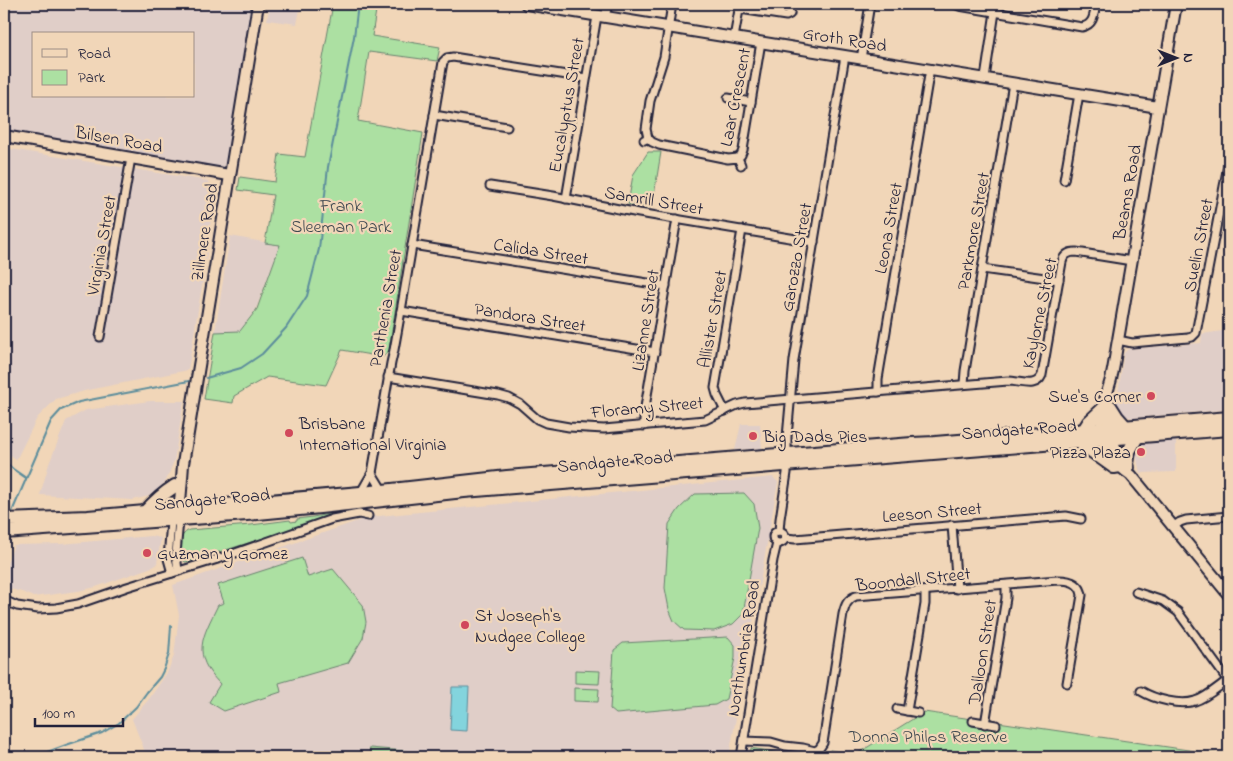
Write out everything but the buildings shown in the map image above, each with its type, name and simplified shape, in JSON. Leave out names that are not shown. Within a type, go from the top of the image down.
[{"type":"highway","points":[[1125,426],[1107,407],[1089,422],[1081,436],[1114,466],[1126,468],[1129,451],[1137,437]]},
{"type":"highway","name":"Sandgate Road","points":[[1106,434],[1125,426],[1229,418]]},
{"type":"highway","name":"Sandgate Road","points":[[4,520],[21,526],[175,515],[288,511],[464,491],[788,459],[912,444],[1106,434],[1137,437],[1229,429]]},
{"type":"highway","name":"Sandgate Road","points":[[4,532],[21,526],[88,517],[145,512],[175,515],[361,492],[507,478],[788,459]]},
{"type":"highway","points":[[145,512],[153,502],[176,486]]},
{"type":"main road","name":"Zillmere Road","points":[[175,515],[258,4]]},
{"type":"main road","name":"Groth Road","points":[[526,4],[1158,107]]},
{"type":"main road","name":"Beams Road","points":[[1106,434],[1106,393],[1110,386],[1176,4]]},
{"type":"main road","name":"Bilsen Road","points":[[4,136],[229,175]]},
{"type":"main road","points":[[1106,434],[1106,449],[1126,468],[1229,595]]},
{"type":"main road","name":"Zillmere Road","points":[[175,515],[176,486],[183,464]]},
{"type":"street","name":"Eucalyptus Street","points":[[566,199],[586,78],[601,16],[608,4]]},
{"type":"street","name":"Laar Crescent","points":[[672,4],[664,58],[653,89],[646,129],[646,139],[659,145],[728,159],[738,158],[741,155],[761,42]]},
{"type":"street","points":[[734,38],[740,6],[786,16],[790,14],[792,4]]},
{"type":"street","points":[[861,58],[870,4]]},
{"type":"street","points":[[954,4],[1080,27],[1088,26],[1093,19],[1096,4]]},
{"type":"street","points":[[985,78],[996,12]]},
{"type":"street","name":"Garozzo Street","points":[[788,459],[790,399],[794,360],[845,56]]},
{"type":"street","name":"Parthenia Street","points":[[361,492],[372,473],[442,64],[445,59],[453,57],[586,78]]},
{"type":"street","name":"Leona Street","points":[[878,392],[878,379],[930,69]]},
{"type":"street","name":"Parkmore Street","points":[[964,384],[1013,83]]},
{"type":"street","points":[[1064,180],[1079,94]]},
{"type":"street","points":[[728,98],[751,102]]},
{"type":"street","points":[[434,115],[506,127]]},
{"type":"street","name":"Virginia Street","points":[[100,337],[131,158]]},
{"type":"street","name":"Laar Crescent","points":[[738,158],[741,165]]},
{"type":"street","name":"Suelin Street","points":[[1118,340],[1132,343],[1188,338],[1196,333],[1229,160]]},
{"type":"street","name":"Samrill Street","points":[[490,186],[814,242]]},
{"type":"street","name":"Lizanne Street","points":[[644,426],[644,413],[677,219]]},
{"type":"street","name":"Allister Street","points":[[725,411],[715,388],[742,230]]},
{"type":"street","name":"Calida Street","points":[[412,245],[666,286]]},
{"type":"street","name":"Kaylorne Street","points":[[1035,383],[1041,378],[1043,371],[1059,280],[1066,254],[1076,252],[1132,261]]},
{"type":"street","points":[[982,269],[1059,280]]},
{"type":"street","name":"Pandora Street","points":[[401,311],[655,352]]},
{"type":"street","name":"Floramy Street","points":[[388,377],[498,394],[520,404],[537,419],[555,424],[604,429],[705,420],[741,404],[1008,380],[1035,383]]},
{"type":"street","points":[[779,531],[788,459]]},
{"type":"street","points":[[372,473],[383,491]]},
{"type":"street","points":[[6,601],[24,608],[38,609],[56,608],[86,601],[221,558],[332,519],[359,514],[368,516]]},
{"type":"street","name":"Zillmere Road","points":[[175,515],[168,559],[175,572]]},
{"type":"street","name":"Leeson Street","points":[[786,538],[1066,516],[1081,519]]},
{"type":"street","points":[[1174,526],[1186,520],[1229,516]]},
{"type":"street","points":[[952,526],[957,589]]},
{"type":"street","points":[[779,531],[784,533],[786,538],[783,543],[777,543],[774,540],[775,532],[779,531]]},
{"type":"street","name":"Northumbria Road","points":[[741,757],[777,543]]},
{"type":"street","name":"Boondall Street","points":[[744,741],[771,742],[815,751],[819,749],[822,745],[843,614],[847,603],[856,596],[1064,580],[1073,582],[1080,587],[1082,595],[1067,683]]},
{"type":"street","name":"Dalloon Street","points":[[985,724],[1006,598],[1006,585]]},
{"type":"street","points":[[907,711],[925,604],[925,591]]},
{"type":"street","points":[[1136,592],[1163,601],[1178,612],[1228,681],[1202,698],[1192,702],[1154,698],[1141,692]]},
{"type":"street","points":[[897,709],[918,713]]},
{"type":"street","name":"Dalloon Street","points":[[973,722],[996,726]]},
{"type":"shaded area","points":[[4,4],[253,4],[224,170],[4,132]]},
{"type":"shaded area","points":[[270,4],[301,4],[297,24],[267,20]]},
{"type":"shaded area","points":[[4,148],[208,181],[213,186],[214,191],[206,262],[188,370],[88,390],[56,399],[37,418],[16,460],[4,449]]},
{"type":"shaded area","points":[[230,236],[280,245],[256,309],[240,332],[215,332]]},
{"type":"shaded area","name":"Sue's Corner","points":[[1229,330],[1229,359],[1222,410],[1132,418],[1123,415],[1116,406],[1124,353],[1128,349],[1201,343],[1202,334]]},
{"type":"shaded area","points":[[150,401],[184,401],[174,461],[166,481],[159,489],[149,496],[133,500],[40,495],[49,464],[66,421],[86,410]]},
{"type":"shaded area","points":[[741,424],[760,424],[762,448],[735,450]]},
{"type":"shaded area","points":[[1176,440],[1176,472],[1140,473],[1135,450],[1141,442]]},
{"type":"shaded area","name":"St Joseph's Nudgee College","points":[[773,477],[778,482],[729,757],[147,757],[132,719],[167,673],[174,656],[179,615],[173,585],[369,517]]},
{"type":"shaded area","points":[[151,536],[161,538],[155,566],[96,587],[33,597],[4,587],[4,571],[14,545],[61,544]]},
{"type":"green space","name":"Frank Sleeman Park","points":[[333,4],[377,4],[372,36],[440,47],[437,61],[369,52],[358,121],[423,133],[389,350],[383,357],[342,350],[326,385],[267,377],[234,396],[233,403],[204,399],[215,332],[240,331],[257,309],[280,245],[265,243],[273,195],[238,190],[240,177],[275,182],[279,154],[305,157]]},
{"type":"green space","points":[[648,152],[661,152],[652,208],[628,204],[633,175]]},
{"type":"green space","points":[[744,493],[754,504],[758,528],[743,614],[733,624],[714,631],[684,630],[674,621],[669,609],[665,588],[669,524],[679,509],[695,494]]},
{"type":"green space","points":[[334,513],[334,516],[191,561],[185,562],[179,556],[181,538],[189,530],[290,520],[291,522],[297,521],[297,519]]},
{"type":"green space","points":[[302,558],[308,577],[333,569],[363,605],[366,622],[363,638],[348,663],[279,683],[281,692],[224,711],[209,702],[220,684],[205,664],[202,655],[202,646],[207,627],[218,605],[224,603],[218,585]]},
{"type":"green space","points":[[728,637],[735,645],[735,658],[726,699],[715,705],[616,714],[610,709],[614,650],[623,643]]},
{"type":"green space","points":[[575,670],[600,671],[599,684],[575,683]]},
{"type":"green space","points":[[574,688],[599,689],[598,702],[574,701]]},
{"type":"green space","name":"Donna Philps Reserve","points":[[924,712],[972,719],[972,726],[997,730],[998,722],[1229,757],[824,757],[830,750],[855,755]]},
{"type":"green space","points":[[370,748],[462,756],[369,757]]},
{"type":"green space","name":"Donna Philps Reserve","points":[[751,748],[804,757],[750,757]]},
{"type":"water","points":[[452,687],[469,687],[467,731],[450,730]]},
{"type":"waterway","points":[[206,378],[241,368],[262,354],[286,328],[307,296],[319,249],[328,167],[354,37],[358,4]]},
{"type":"waterway","points":[[11,514],[51,421],[61,410],[79,402],[189,381]]},
{"type":"waterway","points":[[4,461],[26,478]]},
{"type":"waterway","points":[[34,757],[102,733],[119,723],[136,707],[160,677],[164,669],[169,654],[171,626]]},
{"type":"place","name":"Sue's Corner","points":[[1151,396]]},
{"type":"place","name":"Brisbane International Virginia","points":[[289,433]]},
{"type":"place","name":"Big Dads Pies","points":[[753,436]]},
{"type":"place","name":"Pizza Plaza","points":[[1141,452]]},
{"type":"place","name":"Guzman y Gomez","points":[[147,553]]},
{"type":"place","name":"St Joseph's Nudgee College","points":[[465,625]]}]
